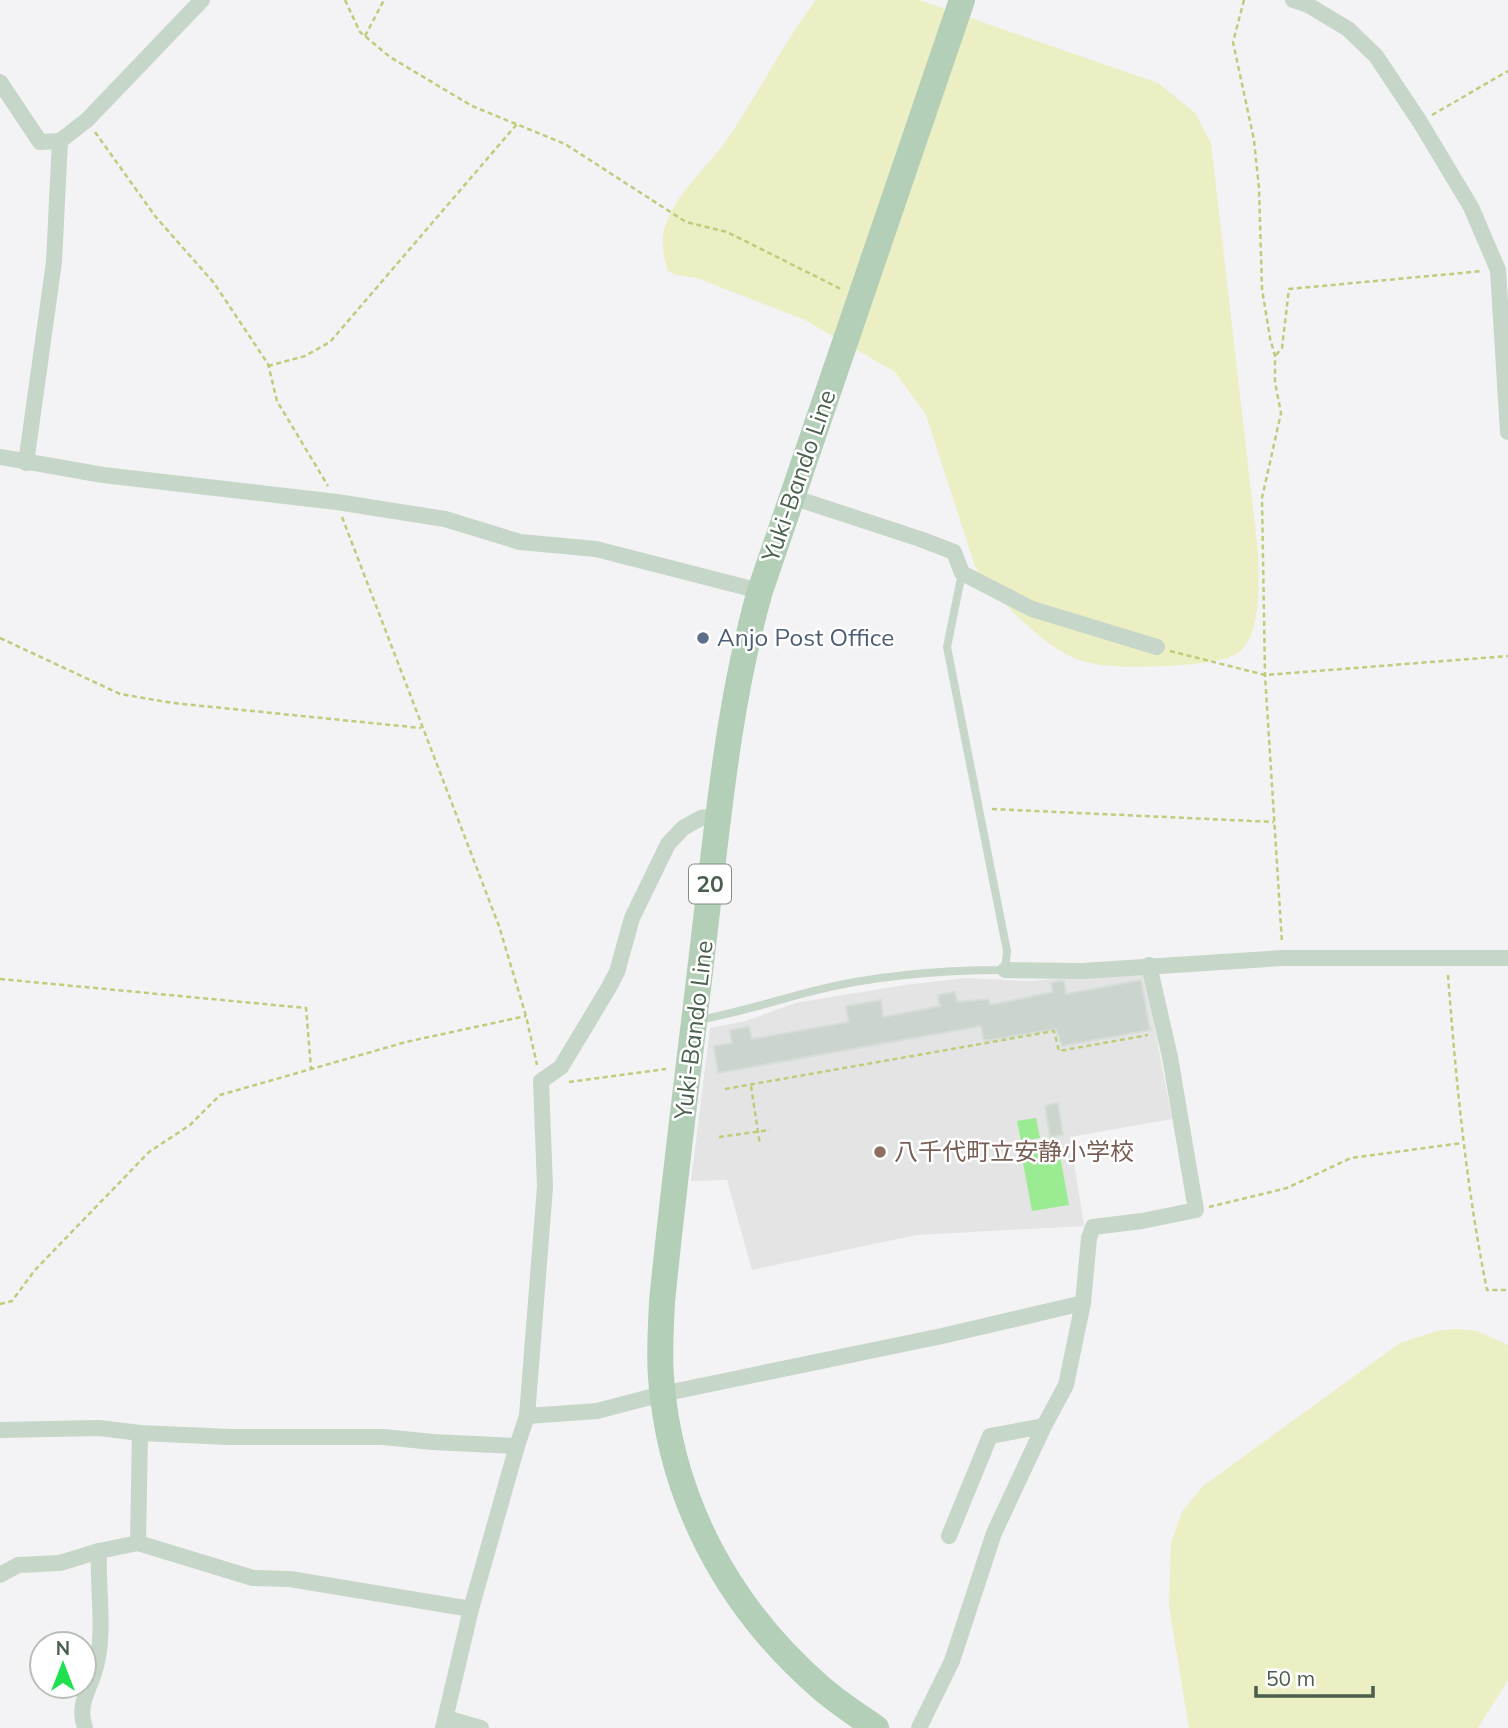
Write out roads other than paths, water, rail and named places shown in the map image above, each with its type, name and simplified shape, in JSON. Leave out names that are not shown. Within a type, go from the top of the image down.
[{"type":"main road","name":"Yuki-Bando Line","points":[[876,1728],[821,1688],[786,1654],[756,1620],[712,1557],[687,1497],[669,1435],[662,1394],[662,1302],[719,815],[735,693],[744,648],[760,591],[962,0]]},
{"type":"street","points":[[0,82],[40,142],[60,141],[87,120],[202,0]]},
{"type":"street","points":[[1293,0],[1332,18],[1364,42],[1420,122],[1471,207],[1497,270],[1508,432]]},
{"type":"street","points":[[26,463],[54,262],[60,141]]},
{"type":"street","points":[[0,457],[103,475],[337,502],[445,519],[520,541],[596,549],[760,591]]},
{"type":"street","points":[[792,497],[954,552],[962,573],[1032,608],[1157,647]]},
{"type":"street","points":[[481,1728],[445,1723],[471,1609],[527,1416],[545,1187],[541,1084],[561,1067],[617,972],[632,918],[668,844],[683,828],[701,818],[719,815]]},
{"type":"street","points":[[1005,970],[1082,971],[1283,958],[1508,958]]},
{"type":"street","points":[[919,1728],[952,1661],[994,1533],[1066,1385],[1083,1303],[1089,1238],[1093,1227],[1196,1210],[1170,1057],[1149,965]]},
{"type":"street","points":[[527,1416],[597,1411],[662,1394],[942,1336],[1083,1303]]},
{"type":"street","points":[[949,1536],[990,1436],[1044,1426]]},
{"type":"street","points":[[0,1430],[99,1428],[140,1433],[230,1437],[383,1437],[517,1446]]},
{"type":"street","points":[[138,1543],[140,1433]]},
{"type":"street","points":[[0,1575],[18,1566],[60,1563],[138,1543],[253,1578],[289,1579],[471,1609]]},
{"type":"street","points":[[85,1728],[81,1717],[83,1701],[92,1677],[98,1648],[99,1551]]},
{"type":"lane","points":[[695,1020],[731,1014],[815,990],[905,973],[1005,970],[1007,951],[947,648],[962,573]]},
{"type":"place","name":"Anjo Post Office","points":[[703,638]]},
{"type":"place","name":"八千代町立安静小学校","points":[[880,1152]]}]
